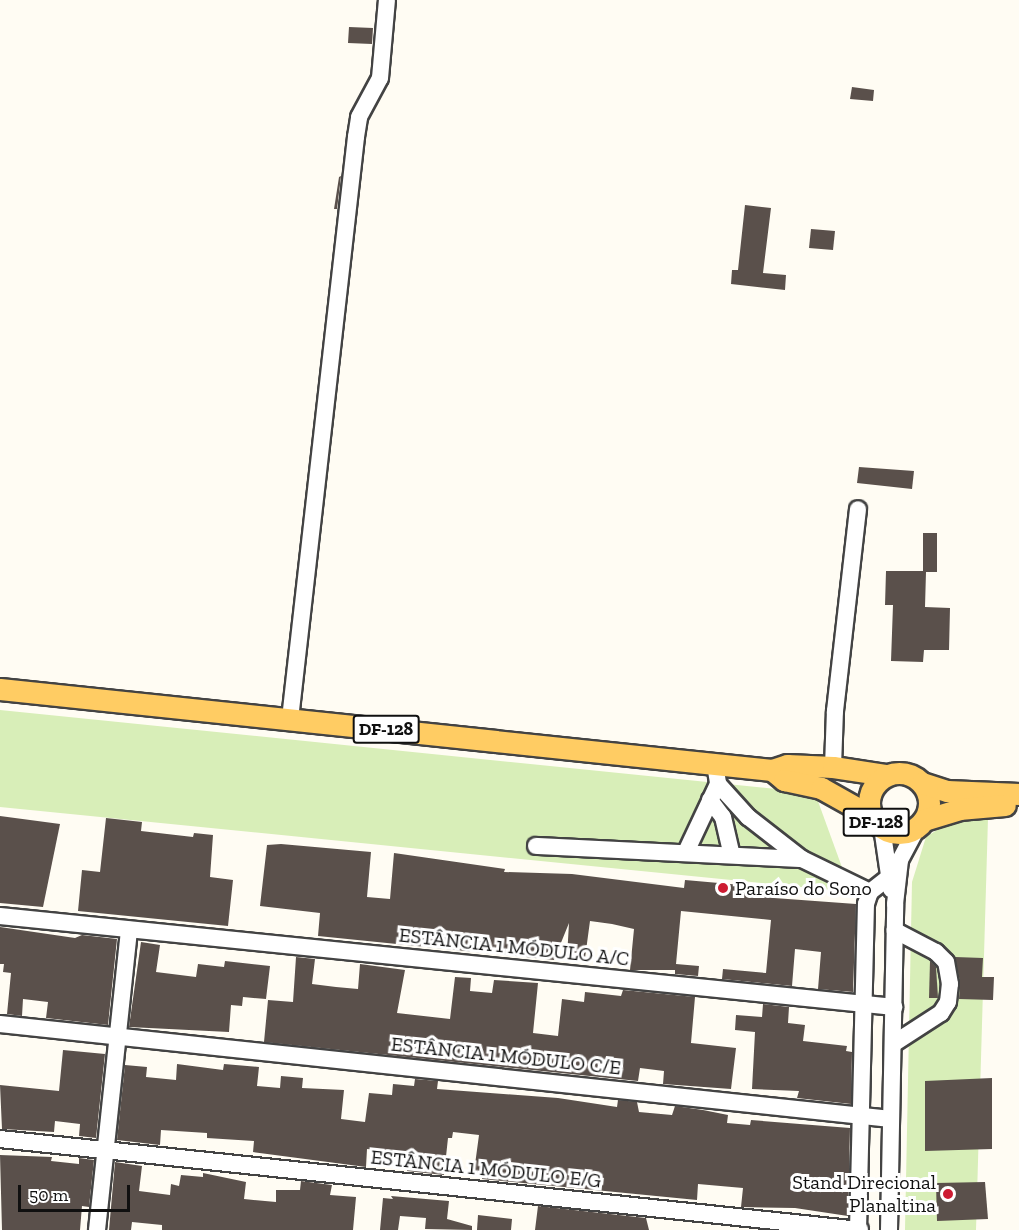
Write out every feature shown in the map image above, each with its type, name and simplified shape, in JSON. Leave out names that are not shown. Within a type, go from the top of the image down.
[{"type":"main road","name":"DF-128","points":[[0,689],[290,719],[717,774],[772,770],[787,765],[833,767],[886,775],[909,774],[922,783],[947,791],[1019,794]]},
{"type":"main road","name":"DF-128","points":[[772,770],[784,780],[822,788],[877,821],[904,832],[959,809],[1019,806]]},
{"type":"main road","name":"DF-128","points":[[877,821],[870,792],[886,775]]},
{"type":"main road","name":"DF-128","points":[[921,823],[929,805],[922,783]]},
{"type":"street","points":[[290,719],[356,137],[359,117],[380,78],[387,0]]},
{"type":"street","points":[[833,767],[835,711],[858,509]]},
{"type":"street","points":[[687,852],[710,800],[717,774]]},
{"type":"street","points":[[717,774],[748,817],[802,859],[870,892]]},
{"type":"street","points":[[710,800],[723,817],[732,855]]},
{"type":"street","points":[[877,821],[895,904]]},
{"type":"street","points":[[889,1230],[895,904],[900,860],[921,823]]},
{"type":"street","points":[[536,846],[802,859]]},
{"type":"street","points":[[859,1230],[862,1003],[870,892],[888,878]]},
{"type":"street","name":"ESTÂNCIA 1 MÓDULO A/C","points":[[0,916],[894,1007]]},
{"type":"street","points":[[97,1230],[129,930]]},
{"type":"street","points":[[893,1044],[941,1013],[948,1002],[950,984],[946,962],[936,952],[894,930]]},
{"type":"street","name":"ESTÂNCIA 1 MÓDULO C/E","points":[[0,1024],[891,1119]]},
{"type":"street","name":"ESTÂNCIA 1 MÓDULO E/G","points":[[0,1139],[859,1230]]},
{"type":"green space","points":[[0,710],[815,793],[851,892],[0,807]]},
{"type":"green space","points":[[988,818],[976,1230],[905,1230],[912,882],[926,837],[951,821]]},
{"type":"building","points":[[349,27],[373,28],[372,44],[348,43]]},
{"type":"building","points":[[852,87],[874,90],[873,101],[850,99]]},
{"type":"building","points":[[341,176],[337,209],[334,209],[339,177]]},
{"type":"building","points":[[745,205],[771,208],[763,273],[786,275],[785,290],[731,284],[732,270],[738,270]]},
{"type":"building","points":[[811,229],[835,231],[833,250],[809,248]]},
{"type":"building","points":[[859,467],[914,471],[912,489],[857,483]]},
{"type":"building","points":[[923,533],[937,533],[937,572],[926,572],[925,607],[950,608],[949,650],[924,650],[923,662],[891,661],[893,605],[885,605],[886,571],[923,571]]},
{"type":"building","points":[[0,816],[60,824],[43,907],[0,903]]},
{"type":"building","points":[[106,818],[142,822],[141,831],[193,837],[194,833],[213,835],[210,877],[233,880],[228,926],[78,911],[82,870],[100,872]]},
{"type":"building","points":[[281,844],[371,852],[367,897],[390,899],[394,853],[505,869],[504,872],[572,874],[684,888],[685,880],[775,888],[774,898],[856,904],[853,992],[818,989],[821,952],[795,949],[792,986],[722,979],[723,969],[766,973],[771,920],[681,911],[676,964],[699,966],[698,976],[675,974],[675,970],[630,970],[634,929],[590,921],[585,958],[567,957],[569,923],[554,960],[318,936],[320,913],[260,906],[267,845]]},
{"type":"building","points":[[0,927],[75,938],[82,935],[117,939],[108,1025],[46,1018],[48,1002],[23,999],[22,1016],[7,1014],[11,973],[3,972],[4,964],[0,964]]},
{"type":"building","points":[[141,942],[160,945],[156,972],[196,977],[198,964],[224,967],[225,961],[270,966],[266,999],[243,997],[242,1006],[231,1005],[229,1032],[129,1027]]},
{"type":"building","points":[[296,957],[315,959],[312,984],[336,987],[358,989],[360,964],[405,970],[397,1013],[450,1019],[455,977],[471,978],[470,991],[492,993],[494,980],[538,983],[533,1033],[558,1036],[562,999],[584,1002],[585,992],[621,996],[623,990],[695,997],[691,1043],[736,1048],[731,1089],[663,1084],[664,1071],[640,1068],[638,1081],[264,1042],[268,1000],[293,1002]]},
{"type":"building","points":[[955,957],[983,958],[982,977],[994,977],[993,1000],[959,999],[960,982]]},
{"type":"building","points":[[930,961],[936,967],[938,998],[929,998]]},
{"type":"building","points":[[763,1004],[789,1007],[788,1023],[805,1025],[803,1041],[847,1046],[846,1051],[852,1052],[851,1104],[797,1098],[799,1091],[752,1089],[755,1032],[735,1030],[736,1015],[762,1017]]},
{"type":"building","points":[[63,1050],[105,1054],[96,1138],[79,1136],[80,1124],[55,1121],[54,1132],[2,1129],[0,1085],[59,1091]]},
{"type":"building","points":[[177,1064],[223,1070],[224,1064],[259,1067],[257,1086],[280,1088],[281,1076],[303,1078],[302,1088],[344,1090],[341,1119],[365,1122],[369,1093],[392,1095],[393,1084],[414,1086],[415,1079],[438,1081],[437,1089],[558,1098],[617,1107],[618,1100],[637,1102],[639,1112],[672,1115],[675,1106],[728,1115],[727,1123],[750,1125],[751,1120],[850,1128],[848,1216],[795,1208],[741,1207],[743,1188],[698,1184],[697,1200],[482,1179],[483,1173],[474,1172],[479,1135],[453,1132],[452,1138],[448,1138],[444,1175],[407,1171],[408,1153],[367,1149],[366,1167],[253,1152],[254,1141],[207,1138],[207,1133],[161,1130],[160,1145],[117,1140],[125,1065],[147,1067],[146,1077],[176,1080]]},
{"type":"building","points":[[992,1078],[992,1149],[925,1151],[925,1081]]},
{"type":"building","points":[[0,1155],[52,1157],[51,1161],[79,1164],[79,1158],[94,1160],[89,1207],[82,1206],[80,1230],[2,1230]]},
{"type":"building","points":[[115,1162],[142,1166],[139,1191],[170,1195],[171,1184],[179,1186],[181,1175],[203,1177],[203,1173],[246,1182],[244,1199],[276,1202],[276,1190],[300,1190],[301,1181],[332,1185],[330,1195],[356,1197],[353,1230],[162,1230],[162,1225],[132,1222],[131,1230],[109,1230]]},
{"type":"building","points":[[985,1182],[988,1219],[937,1221],[936,1183]]},
{"type":"building","points":[[391,1196],[449,1201],[447,1219],[472,1226],[472,1230],[425,1229],[426,1218],[400,1216],[398,1230],[380,1230],[383,1198],[393,1199]]},
{"type":"building","points":[[538,1206],[646,1218],[649,1230],[535,1230]]},
{"type":"building","points":[[478,1215],[512,1219],[511,1230],[477,1230]]},
{"type":"place","name":"Paraíso do Sono","points":[[723,888]]},
{"type":"place","name":"Stand Direcional Planaltina","points":[[948,1194]]}]
